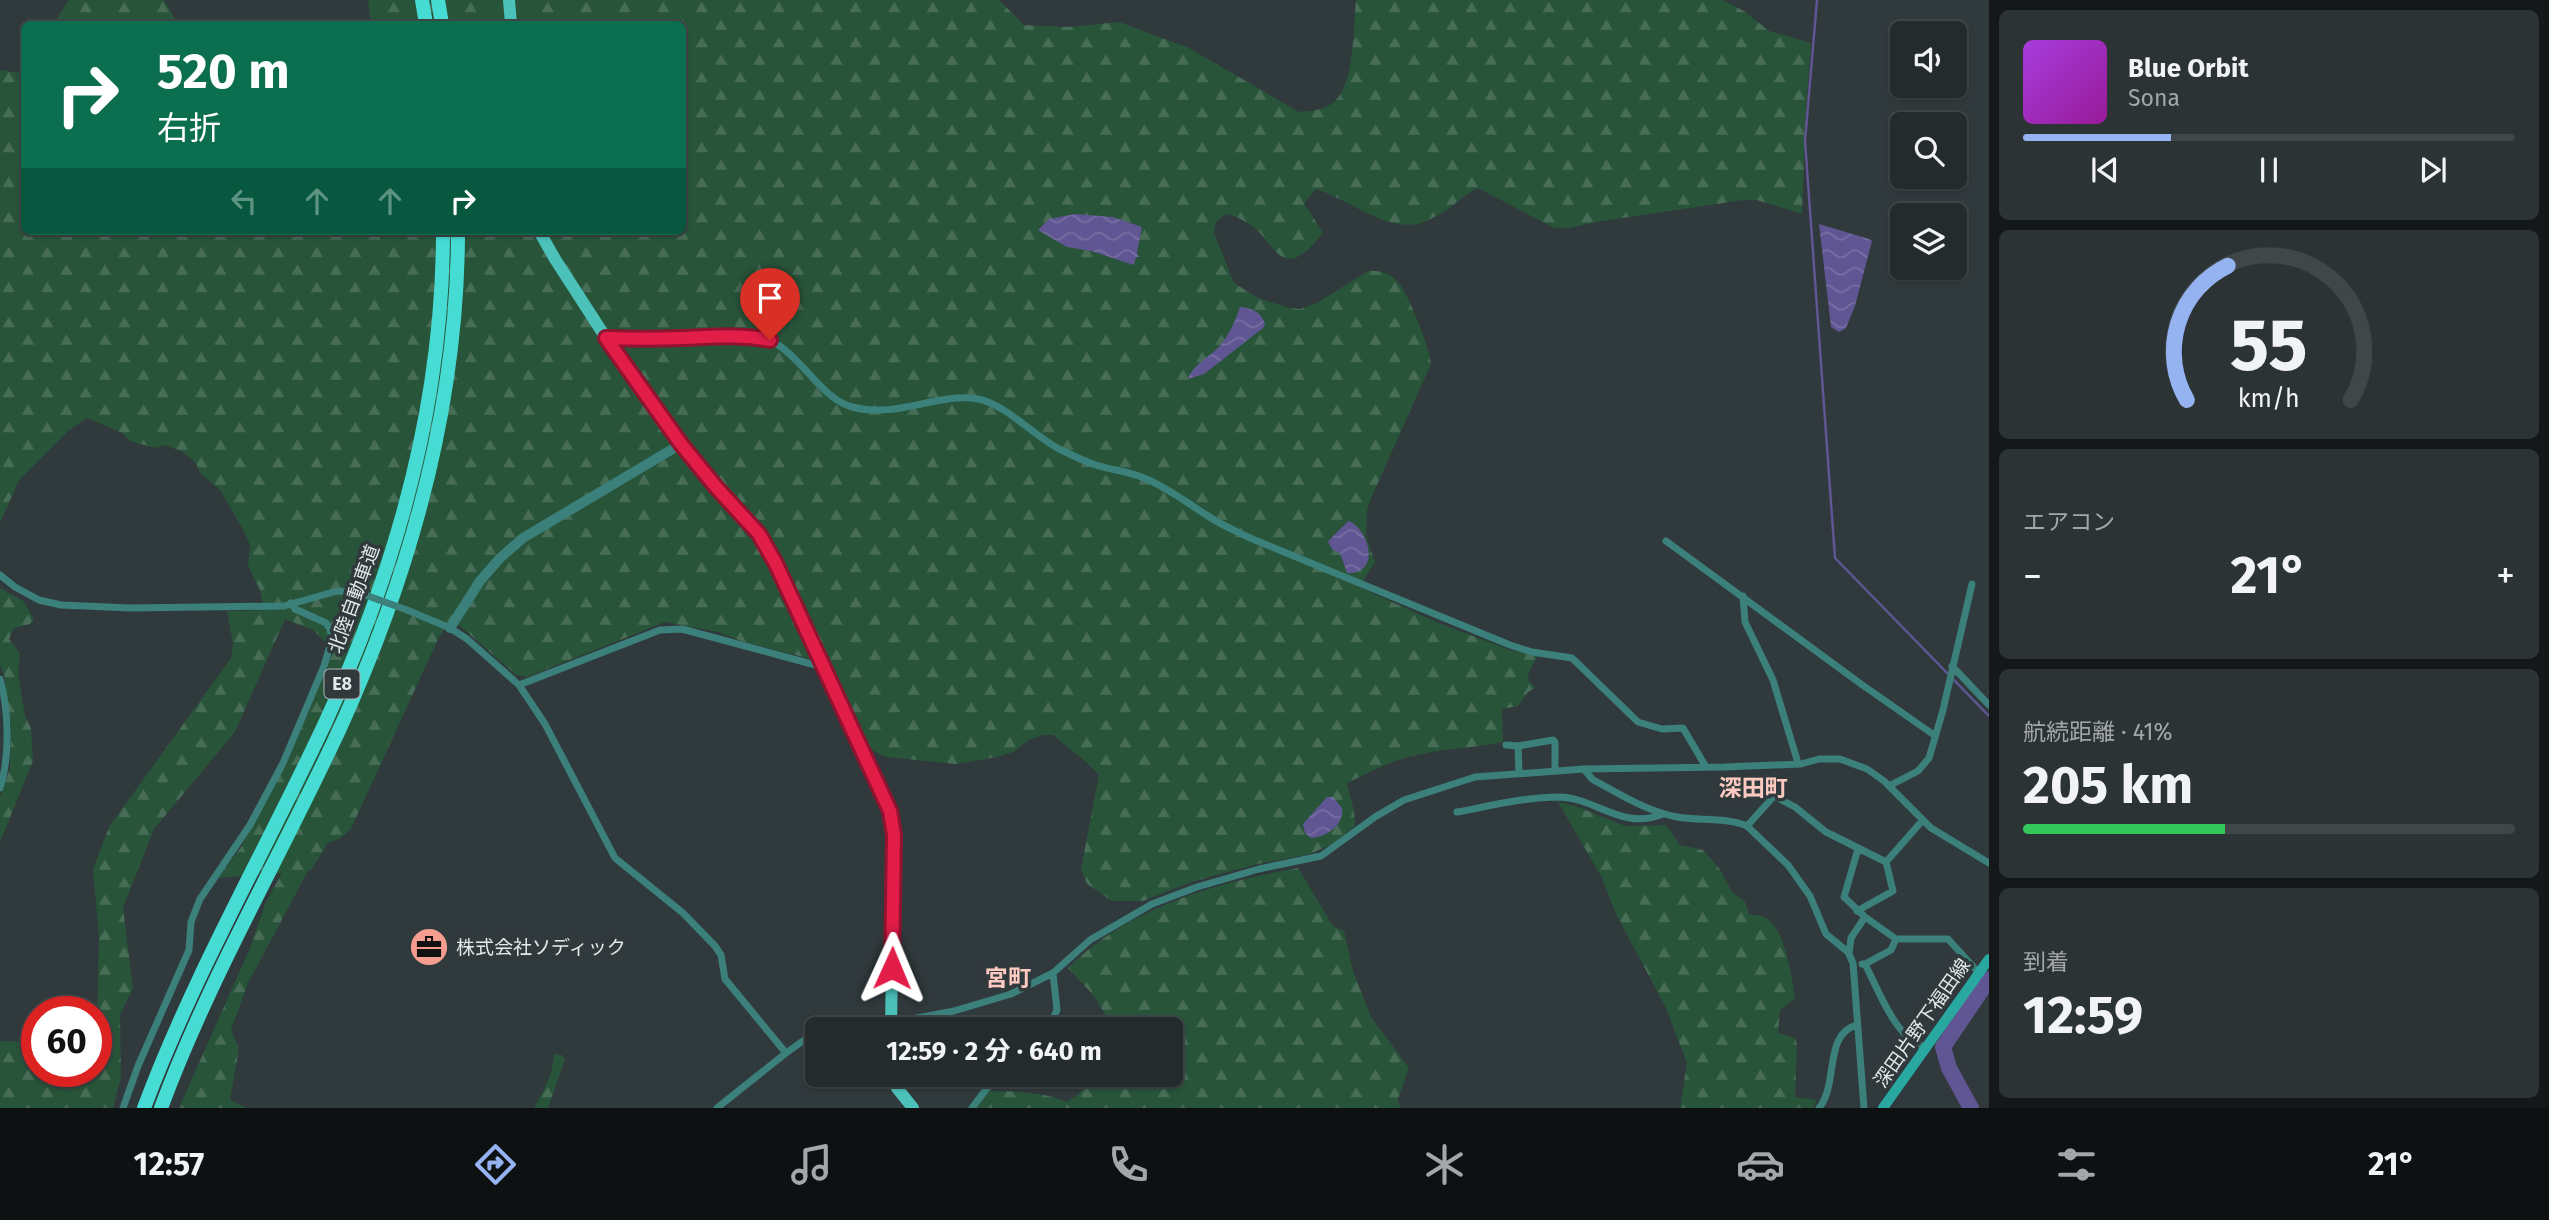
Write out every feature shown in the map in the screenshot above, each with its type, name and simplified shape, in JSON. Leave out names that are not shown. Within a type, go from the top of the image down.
[{"type":"highway","points":[[422,0],[426,21]]},
{"type":"highway","points":[[438,0],[442,21]]},
{"type":"highway","name":"北陸自動車道","points":[[144,1108],[171,1039],[327,720],[387,569],[416,468],[426,415],[439,310],[443,235]]},
{"type":"highway","name":"北陸自動車道","points":[[161,1108],[213,988],[345,716],[401,575],[432,466],[442,415],[455,307],[458,235]]},
{"type":"main road","points":[[509,0],[511,21]]},
{"type":"main road","points":[[541,235],[606,338],[681,444],[759,534],[776,564],[890,811],[894,835],[891,1017]]},
{"type":"main road","name":"深田片野下福田線","points":[[1884,1108],[1989,959]]},
{"type":"main road","points":[[897,1087],[913,1108]]},
{"type":"street","points":[[606,338],[655,340],[716,335],[770,340],[795,358],[838,400],[858,408],[899,410],[964,398],[993,404],[1038,437],[1060,449],[1094,465],[1144,478],[1210,518],[1250,538],[1510,645],[1532,652],[1572,658],[1638,722],[1662,729],[1683,728],[1706,767]]},
{"type":"street","points":[[450,628],[480,581],[500,558],[523,538],[681,444]]},
{"type":"street","points":[[1666,541],[1934,734]]},
{"type":"street","points":[[0,575],[38,600],[61,605],[196,608],[284,606],[337,590],[357,592],[450,628],[467,639],[519,685],[545,724],[615,858],[682,913],[715,946],[721,956],[725,979],[786,1053]]},
{"type":"street","points":[[1889,786],[1923,767],[1931,752],[1972,584]]},
{"type":"street","points":[[1743,596],[1745,622],[1773,680],[1798,764]]},
{"type":"street","points":[[123,1108],[138,1066],[189,950],[191,922],[200,899],[250,825],[283,763],[328,655],[332,639],[330,629],[326,624],[295,609],[291,603]]},
{"type":"street","points":[[519,685],[668,629],[694,632],[823,667]]},
{"type":"street","points":[[1952,666],[1989,705]]},
{"type":"street","points":[[0,679],[7,736],[6,767],[0,788]]},
{"type":"street","points":[[1506,746],[1553,740],[1555,771]]},
{"type":"street","points":[[1518,746],[1519,773]]},
{"type":"street","points":[[923,1017],[995,999],[1037,982],[1052,973],[1090,940],[1129,916],[1171,896],[1259,869],[1321,856],[1375,817],[1404,800],[1475,777],[1584,769],[1798,764],[1819,759],[1840,759],[1867,769],[1889,786],[1922,821],[1989,863]]},
{"type":"street","points":[[1584,769],[1592,779],[1663,814],[1695,820],[1740,822],[1747,826],[1788,865],[1810,896],[1826,934],[1850,957],[1865,964],[1899,1027],[1912,1043],[1926,1047]]},
{"type":"street","points":[[1747,826],[1774,796],[1795,807],[1826,832],[1886,862]]},
{"type":"street","points":[[1457,811],[1561,797],[1626,818],[1652,818],[1663,814]]},
{"type":"street","points":[[1886,862],[1922,821]]},
{"type":"street","points":[[1858,849],[1844,897],[1857,911],[1896,939],[1948,939],[1979,973]]},
{"type":"street","points":[[1857,911],[1893,891],[1886,862]]},
{"type":"street","points":[[1864,1108],[1850,957],[1851,939],[1865,917]]},
{"type":"street","points":[[1865,964],[1891,950],[1896,939]]},
{"type":"street","points":[[1052,973],[1057,991],[1057,1010],[1054,1017]]},
{"type":"street","points":[[1819,1108],[1829,1090],[1837,1041],[1845,1030],[1857,1025]]},
{"type":"street","points":[[717,1108],[805,1040]]},
{"type":"street","points":[[972,1108],[987,1087]]},
{"type":"green space","points":[[69,0],[164,0],[176,21],[55,21]]},
{"type":"green space","points":[[368,0],[999,0],[1024,25],[1070,27],[1119,22],[1189,48],[1299,112],[1327,106],[1342,92],[1350,68],[1356,0],[1723,0],[1744,11],[1769,31],[1811,43],[1802,214],[1757,200],[1743,200],[1570,228],[1554,228],[1478,188],[1428,220],[1404,225],[1378,218],[1316,189],[1304,203],[1323,233],[1306,251],[1293,259],[1281,256],[1256,229],[1240,219],[1226,214],[1216,222],[1214,233],[1234,283],[1258,298],[1300,309],[1317,303],[1368,271],[1384,273],[1398,282],[1418,321],[1431,364],[1367,510],[1366,536],[1375,562],[1359,587],[1436,622],[1513,651],[1538,655],[1528,680],[1535,688],[1528,692],[1518,706],[1502,709],[1503,742],[1408,757],[1347,783],[1355,826],[1332,844],[1310,854],[1258,864],[1189,883],[1143,901],[1112,901],[1087,884],[1081,869],[1099,775],[1053,735],[1029,740],[1013,752],[997,757],[956,764],[887,757],[873,751],[864,741],[827,663],[744,642],[718,632],[665,622],[527,677],[516,675],[460,626],[447,625],[439,637],[351,829],[339,839],[328,843],[308,871],[248,983],[231,1030],[239,1048],[230,1100],[247,1108],[179,1108],[250,948],[266,902],[282,873],[218,878],[242,846],[332,649],[313,630],[285,619],[235,732],[154,829],[123,908],[133,988],[120,1015],[121,1077],[113,1108],[0,1108],[0,1041],[21,1042],[21,1087],[112,1087],[112,996],[98,996],[99,937],[93,869],[109,827],[231,658],[233,644],[227,611],[264,610],[260,590],[248,566],[250,545],[245,533],[220,490],[201,474],[195,462],[183,452],[165,445],[155,448],[130,441],[122,433],[87,418],[68,431],[19,480],[0,523],[0,70],[21,72],[21,235],[686,235],[686,21],[371,21]]},
{"type":"green space","points":[[0,588],[23,601],[34,619],[30,624],[14,628],[9,639],[20,653],[18,673],[25,716],[31,728],[33,761],[0,842],[0,797],[10,768],[11,726],[4,675],[0,665]]},
{"type":"green space","points":[[1558,802],[1576,806],[1625,826],[1666,825],[1680,845],[1703,850],[1719,868],[1732,892],[1745,902],[1749,914],[1764,917],[1773,924],[1783,943],[1795,998],[1780,1010],[1778,1033],[1795,1038],[1795,1097],[1816,1100],[1814,1108],[1680,1108],[1687,1063],[1666,1008],[1616,914],[1602,878]]},
{"type":"green space","points":[[1298,868],[1333,926],[1344,931],[1353,971],[1371,1017],[1409,1068],[1398,1099],[1400,1108],[976,1108],[990,1091],[1039,1094],[1067,1102],[1084,1087],[1183,1087],[1183,1017],[1107,1017],[1094,996],[1068,968],[1118,929],[1146,914],[1205,890]]},
{"type":"green space","points":[[554,1054],[562,1055],[565,1059],[548,1108],[534,1108],[550,1075]]},
{"type":"water","points":[[1075,214],[1113,217],[1142,227],[1137,253],[1139,257],[1136,257],[1134,265],[1091,251],[1067,247],[1038,230],[1049,219]]},
{"type":"water","points":[[1819,224],[1872,241],[1855,306],[1846,328],[1839,332],[1831,327]]},
{"type":"water","points":[[1240,307],[1259,314],[1264,321],[1263,328],[1204,374],[1188,379],[1197,366],[1223,342]]},
{"type":"water","points":[[1349,521],[1362,533],[1369,551],[1365,567],[1347,573],[1340,553],[1333,550],[1328,542]]},
{"type":"water","points":[[1327,797],[1333,797],[1342,808],[1340,820],[1328,833],[1311,838],[1305,833],[1303,824]]},
{"type":"waterway","points":[[1817,0],[1805,141],[1835,558],[1989,716]]},
{"type":"waterway","points":[[1971,1108],[1949,1068],[1943,1047],[1989,979]]},
{"type":"place","name":"株式会社ソディック","points":[[429,947]]},
{"type":"district","name":"深田町","points":[[1753,788]]},
{"type":"district","name":"宮町","points":[[1008,978]]},
{"type":"route","points":[[770,340],[716,335],[655,340],[606,338],[681,444],[759,534],[776,564],[890,811],[894,835],[892,968]]}]
